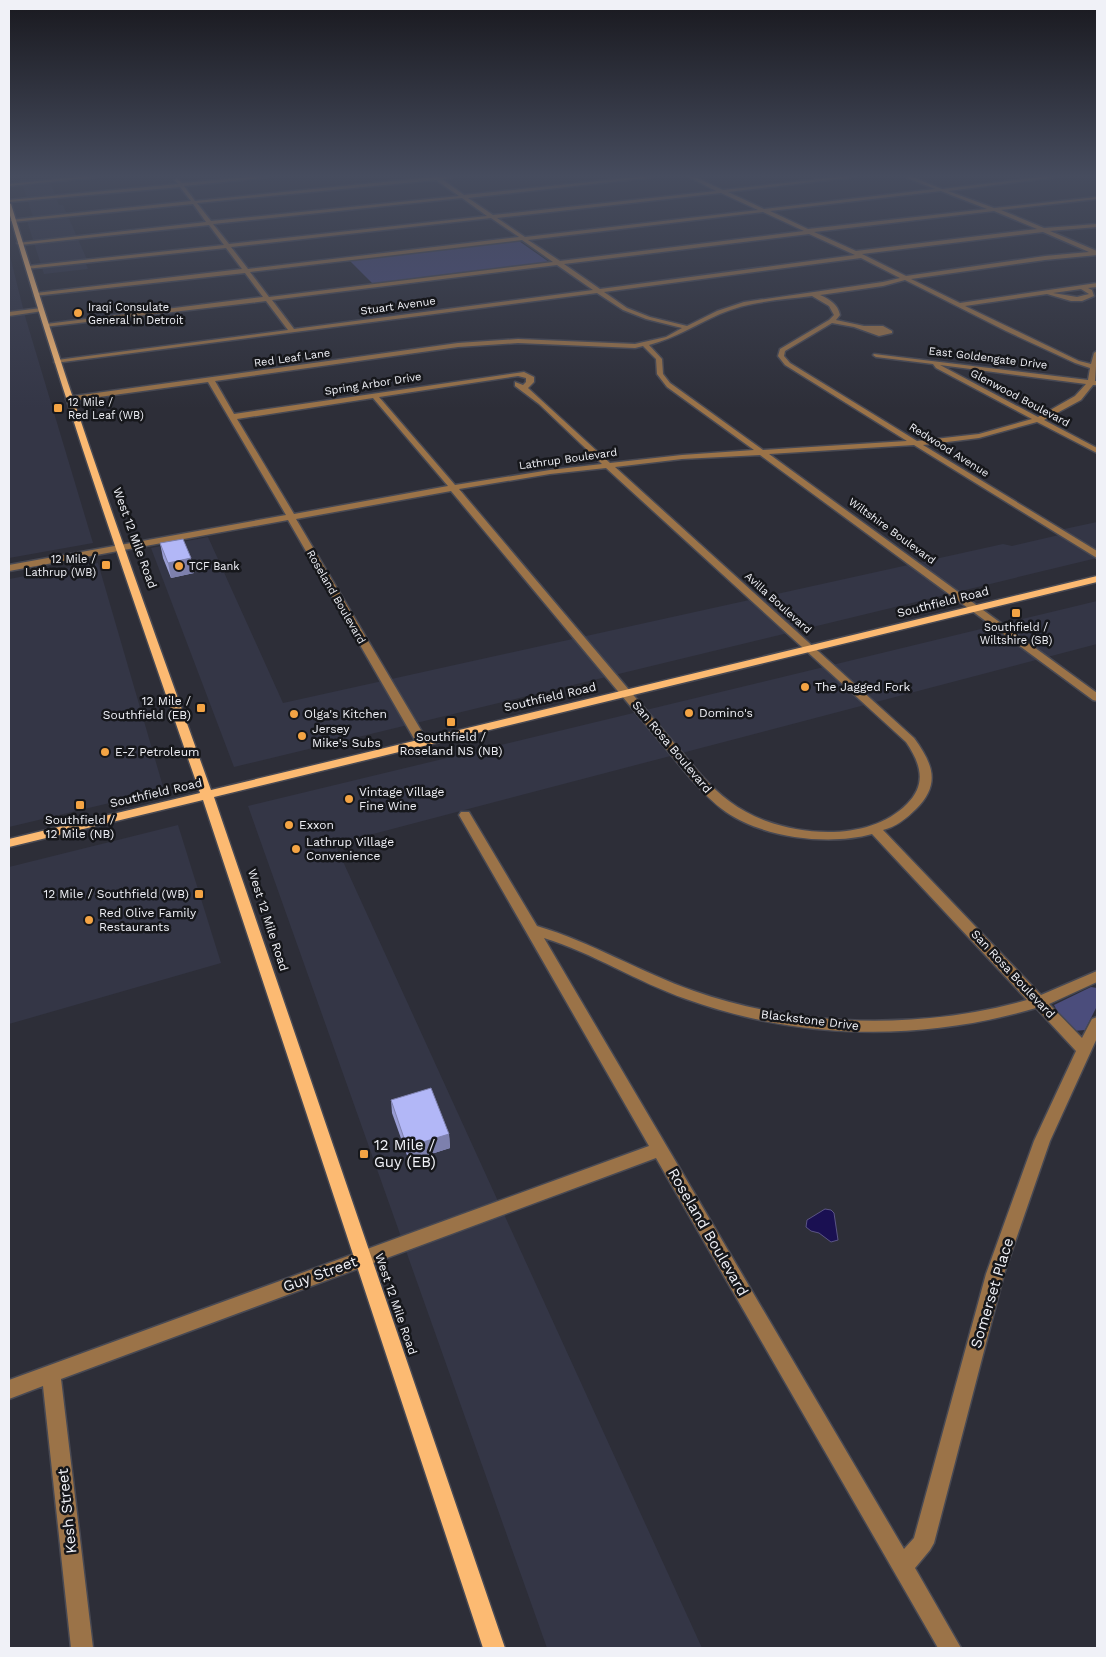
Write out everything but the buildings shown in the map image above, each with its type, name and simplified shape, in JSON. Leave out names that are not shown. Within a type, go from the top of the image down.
[{"type":"main road","name":"West 12 Mile Road","points":[[24,254],[57,362],[207,794],[494,1648]]},
{"type":"main road","name":"Southfield Road","points":[[9,843],[1097,579]]},
{"type":"street","points":[[28,268],[152,254]]},
{"type":"street","points":[[234,254],[292,331]]},
{"type":"street","points":[[36,295],[391,254]]},
{"type":"street","points":[[547,254],[600,290],[619,306],[631,312],[690,328]]},
{"type":"street","points":[[46,326],[629,254]]},
{"type":"street","name":"Stuart Avenue","points":[[57,362],[856,254]]},
{"type":"street","points":[[859,254],[1007,329],[1094,368]]},
{"type":"street","name":"Red Leaf Lane","points":[[70,399],[439,347],[518,341],[613,346],[645,344],[668,338],[736,306],[883,284],[906,278],[1036,259],[1084,254]]},
{"type":"street","points":[[958,305],[1097,285]]},
{"type":"street","points":[[1045,292],[1059,297],[1074,299],[1086,298],[1092,295],[1090,291],[1081,287]]},
{"type":"street","points":[[813,294],[835,307],[837,314],[831,321],[864,328]]},
{"type":"street","points":[[9,314],[41,310]]},
{"type":"street","name":"Redwood Avenue","points":[[831,321],[782,350],[780,356],[788,364],[1097,555]]},
{"type":"street","name":"Red Leaf Lane","points":[[518,341],[522,337],[534,334]]},
{"type":"street","points":[[548,334],[557,338],[559,342]]},
{"type":"street","name":"Wiltshire Boulevard","points":[[645,344],[659,358],[660,374],[669,383],[1097,698]]},
{"type":"street","points":[[1094,383],[1097,353]]},
{"type":"street","name":"East Goldengate Drive","points":[[876,355],[1094,383]]},
{"type":"street","name":"Glenwood Boulevard","points":[[934,362],[938,367],[1097,451]]},
{"type":"street","name":"Spring Arbor Drive","points":[[232,417],[491,378],[504,378],[517,374]]},
{"type":"street","name":"Avilla Boulevard","points":[[517,374],[526,374],[530,377],[530,382],[524,388]]},
{"type":"street","name":"Avilla Boulevard","points":[[504,378],[524,388],[910,740],[919,751],[924,764],[925,787],[922,795],[901,817],[876,830]]},
{"type":"street","name":"Roseland Boulevard","points":[[210,379],[422,742]]},
{"type":"street","name":"Lathrup Boulevard","points":[[9,568],[452,488],[606,464],[916,443],[979,436],[1038,420],[1078,398],[1094,383]]},
{"type":"street","name":"San Rosa Boulevard","points":[[374,395],[705,786],[721,802],[741,815],[765,825],[794,833],[834,835],[876,830],[1084,1049]]},
{"type":"street","name":"Roseland Boulevard","points":[[465,815],[950,1648]]},
{"type":"street","name":"Blackstone Drive","points":[[531,929],[560,936],[652,981],[692,996],[745,1011],[820,1024],[864,1026],[916,1025],[974,1018],[1040,1002],[1097,976]]},
{"type":"street","name":"Somerset Place","points":[[902,1565],[913,1556],[923,1543],[995,1274],[1042,1142],[1097,1023]]},
{"type":"street","name":"Guy Street","points":[[9,1389],[660,1149]]},
{"type":"street","name":"Kesh Street","points":[[51,1373],[82,1648]]},
{"type":"shaded area","points":[[10,254],[25,316],[93,543],[9,558]]},
{"type":"shaded area","points":[[38,254],[85,254],[88,262],[85,262],[88,269],[44,274]]},
{"type":"shaded area","points":[[406,254],[538,254],[549,262],[373,284],[350,261]]},
{"type":"shaded area","points":[[1097,522],[1097,558],[234,767],[151,548],[208,537],[283,703],[1003,544],[1012,546],[1059,535],[1055,531]]},
{"type":"shaded area","points":[[98,563],[164,790],[9,827],[9,579]]},
{"type":"shaded area","points":[[1097,601],[1097,644],[335,844],[702,1648],[547,1648],[248,806]]},
{"type":"shaded area","points":[[178,825],[221,963],[9,1024],[9,867]]},
{"type":"shaded area","points":[[1091,987],[1097,988],[1097,1006],[1085,1030],[1074,1031],[1060,1016],[1054,1005]]},
{"type":"shaded area","points":[[825,1209],[831,1210],[834,1213],[838,1240],[831,1242],[819,1233],[811,1231],[806,1227],[807,1220]]},
{"type":"place","name":"Iraqi Consulate General in Detroit","points":[[78,313]]},
{"type":"place","name":"12 Mile / Red Leaf (WB)","points":[[58,408]]},
{"type":"place","name":"12 Mile / Lathrup (WB)","points":[[106,565]]},
{"type":"place","name":"TCF Bank","points":[[179,566]]},
{"type":"place","name":"Southfield / Wiltshire (SB)","points":[[1016,613]]},
{"type":"place","name":"The Jagged Fork","points":[[805,687]]},
{"type":"place","name":"12 Mile / Southfield (EB)","points":[[201,708]]},
{"type":"place","name":"Domino's","points":[[689,713]]},
{"type":"place","name":"Olga's Kitchen","points":[[294,714]]},
{"type":"place","name":"Southfield / Roseland NS (NB)","points":[[451,722]]},
{"type":"place","name":"Jersey Mike's Subs","points":[[302,736]]},
{"type":"place","name":"E-Z Petroleum","points":[[105,752]]},
{"type":"place","name":"Vintage Village Fine Wine","points":[[349,799]]},
{"type":"place","name":"Southfield / 12 Mile (NB)","points":[[80,805]]},
{"type":"place","name":"Exxon","points":[[289,825]]},
{"type":"place","name":"Lathrup Village Convenience","points":[[296,849]]},
{"type":"place","name":"12 Mile / Southfield (WB)","points":[[199,894]]},
{"type":"place","name":"Red Olive Family Restaurants","points":[[89,920]]},
{"type":"place","name":"12 Mile / Guy (EB)","points":[[364,1154]]}]
